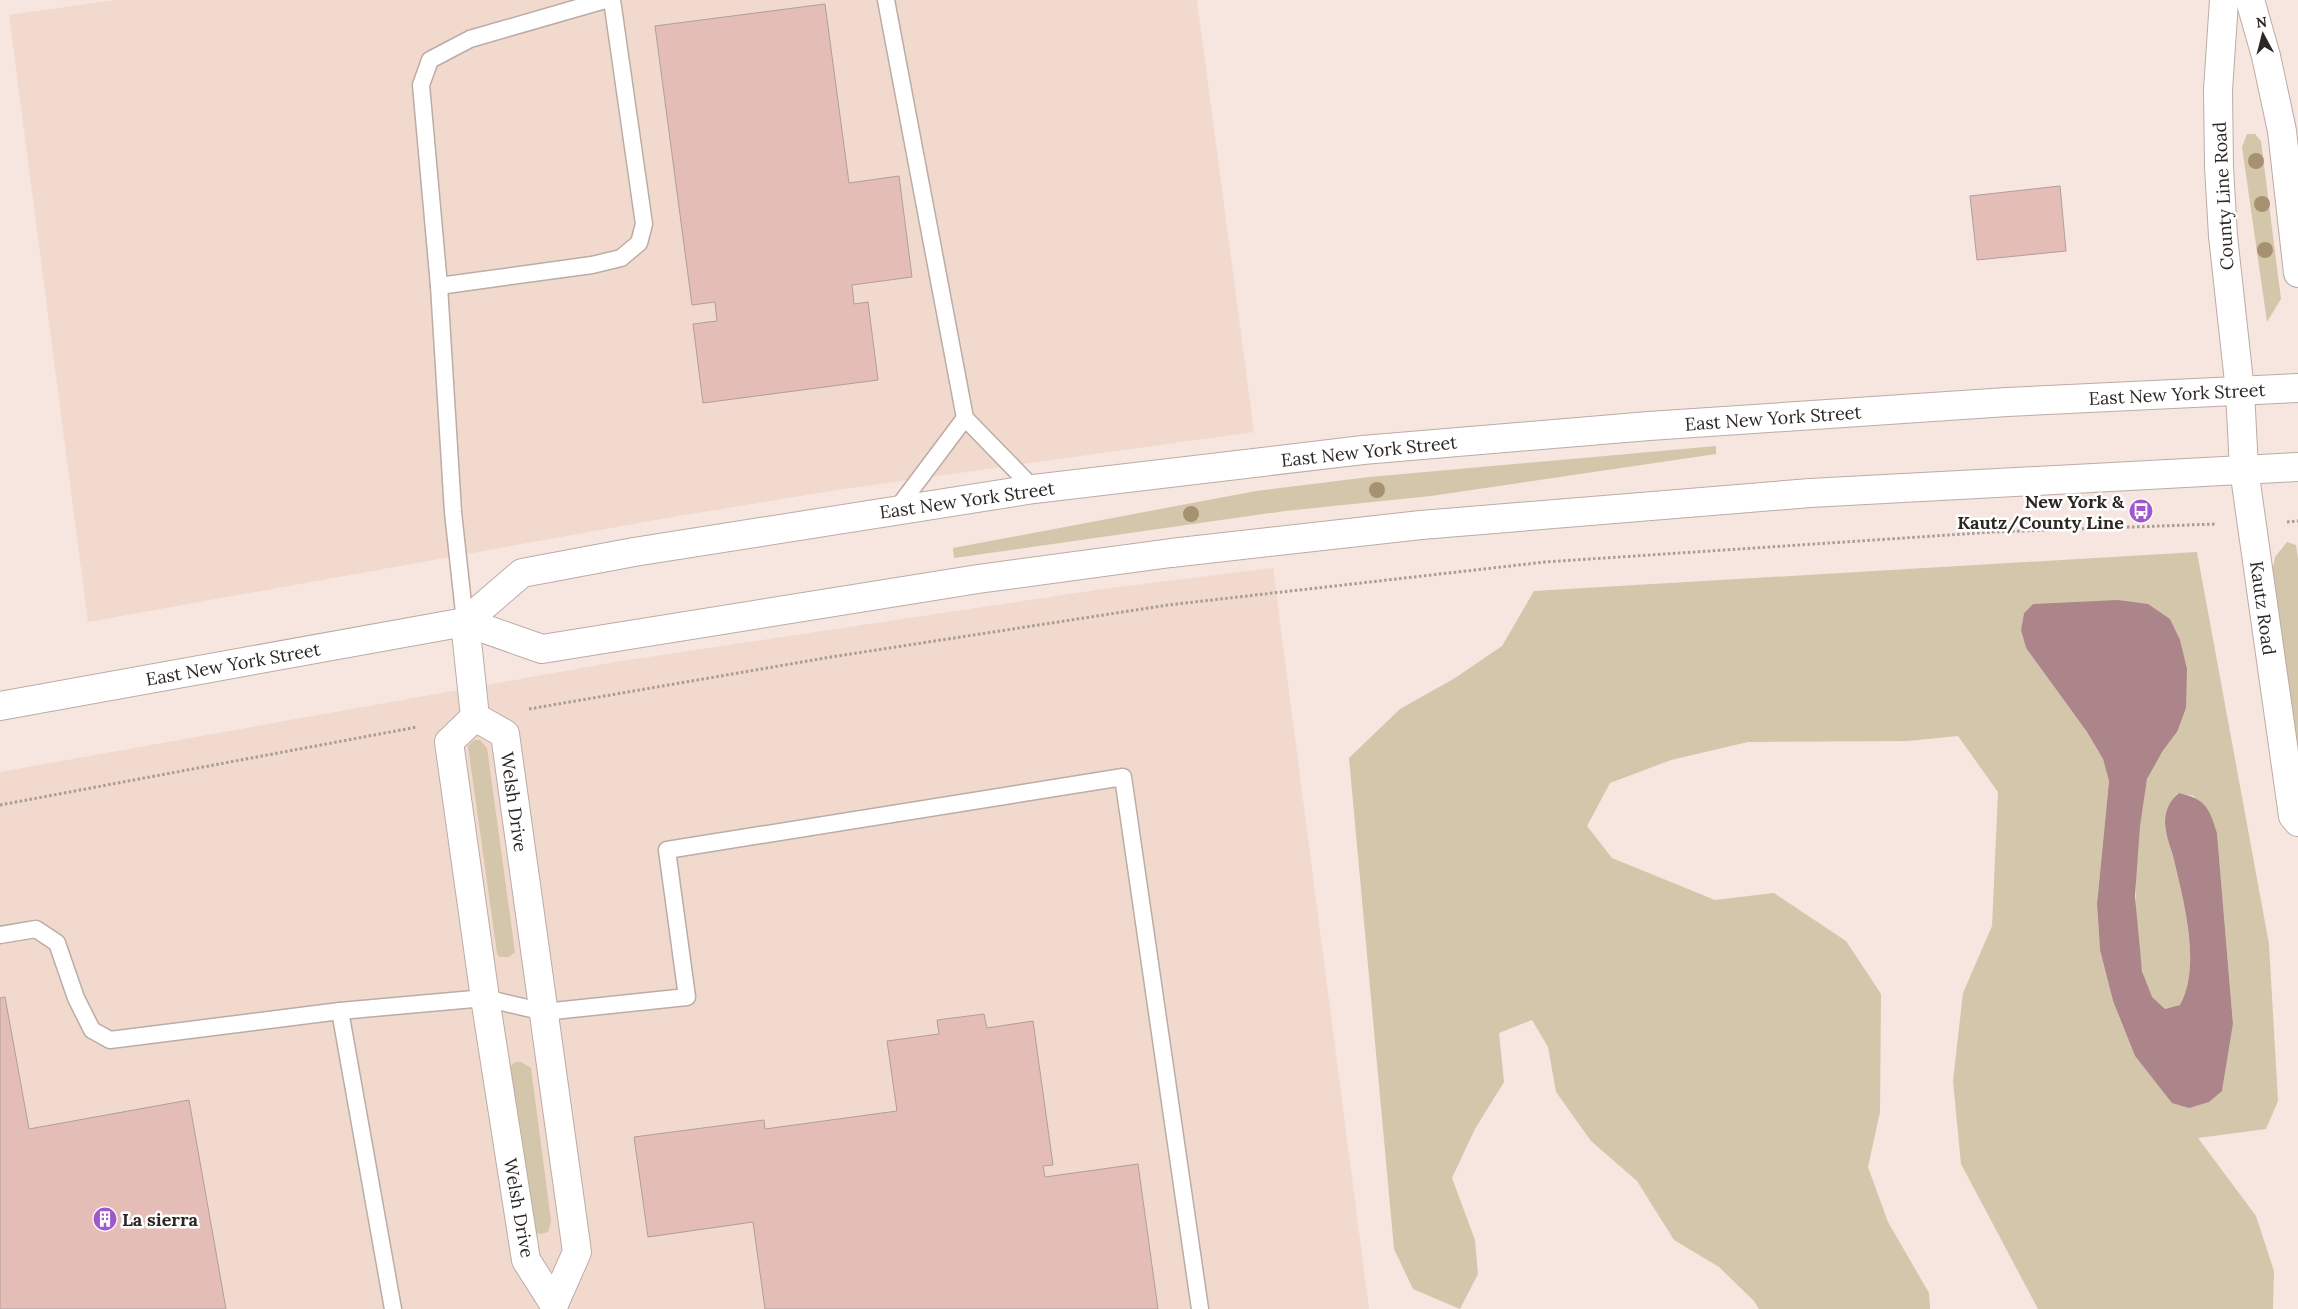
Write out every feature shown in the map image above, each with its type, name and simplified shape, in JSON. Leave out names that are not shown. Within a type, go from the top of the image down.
[{"type":"main road","name":"County Line Road","points":[[2224,0],[2218,90],[2219,167],[2223,236],[2240,391]]},
{"type":"main road","points":[[2250,0],[2266,56],[2282,130],[2298,273]]},
{"type":"main road","name":"East New York Street","points":[[465,622],[522,573],[644,551],[1034,489],[1363,450],[1649,426],[2007,402],[2298,388]]},
{"type":"main road","name":"Kautz Road","points":[[2240,391],[2244,469],[2293,816],[2298,822]]},
{"type":"main road","name":"East New York Street","points":[[0,706],[465,622],[542,649],[978,579],[1411,526],[1800,493],[2298,467]]},
{"type":"main road","points":[[465,622],[476,717]]},
{"type":"main road","name":"Welsh Drive","points":[[476,717],[505,734],[544,1012],[576,1252],[555,1306],[526,1260],[484,998],[450,742],[476,717]]},
{"type":"lane","points":[[465,622],[454,512],[439,286],[421,85],[430,60],[470,39],[605,0]]},
{"type":"lane","points":[[439,286],[592,265],[621,258],[639,243],[644,224],[612,0]]},
{"type":"lane","points":[[886,0],[964,418],[1034,489]]},
{"type":"lane","points":[[896,510],[964,418]]},
{"type":"lane","points":[[0,935],[36,929],[57,943],[76,998],[92,1030],[110,1040],[340,1011],[484,998],[544,1012],[687,997],[667,850],[1123,777],[1200,1309]]},
{"type":"lane","points":[[340,1011],[393,1309]]},
{"type":"path","points":[[532,708],[831,657],[1168,605],[1544,562],[1994,532],[2201,524]]},
{"type":"path","points":[[0,805],[415,727]]},
{"type":"shaded area","points":[[116,0],[1197,0],[1254,432],[844,489],[678,516],[88,622],[9,15]]},
{"type":"shaded area","points":[[2247,134],[2255,134],[2261,141],[2281,299],[2267,322],[2242,147]]},
{"type":"shaded area","points":[[1716,446],[1716,454],[1431,496],[1285,511],[954,558],[953,548],[1256,491],[1369,477]]},
{"type":"shaded area","points":[[2287,542],[2296,545],[2298,559],[2298,789],[2271,578],[2275,557]]},
{"type":"shaded area","points":[[2197,552],[2269,944],[2278,1101],[2266,1129],[2198,1138],[2256,1216],[2274,1271],[2273,1309],[2038,1309],[1961,1164],[1953,1081],[1963,993],[1992,926],[1998,792],[1958,736],[1908,741],[1748,742],[1671,760],[1610,783],[1587,826],[1612,858],[1715,900],[1774,893],[1846,941],[1881,994],[1880,1112],[1868,1167],[1888,1222],[1929,1293],[1930,1309],[1759,1309],[1754,1301],[1719,1267],[1674,1240],[1637,1181],[1591,1141],[1556,1092],[1548,1047],[1532,1020],[1499,1033],[1504,1082],[1475,1129],[1452,1178],[1475,1240],[1478,1274],[1460,1309],[1413,1289],[1394,1249],[1349,758],[1400,709],[1455,678],[1502,646],[1534,591]],"holes":[[[2033,604],[2050,604],[2177,732],[2156,761],[2147,780],[2139,827],[2137,857],[2136,890],[2139,951],[2144,977],[2151,996],[2165,1009],[2180,1006],[2190,971],[2190,952],[2185,912],[2165,827],[2165,819],[2170,802],[2178,793],[2194,796],[2217,833],[2233,1024],[2222,1091],[2172,1102],[2135,1056],[2113,1001],[2100,950],[2097,904],[2109,781],[2103,759],[2087,732],[2026,648],[2021,630],[2024,613]]]},
{"type":"shaded area","points":[[1273,568],[1369,1309],[0,1309],[0,772],[621,661],[1103,589]]},
{"type":"shaded area","points":[[2118,600],[2148,604],[2170,619],[2180,640],[2187,669],[2186,708],[2177,732],[2162,752],[2147,779],[2140,826],[2135,896],[2142,971],[2152,997],[2165,1009],[2180,1005],[2190,971],[2190,952],[2185,911],[2165,826],[2167,809],[2173,799],[2179,793],[2188,795],[2201,802],[2209,811],[2217,833],[2233,1024],[2222,1091],[2209,1102],[2189,1108],[2172,1103],[2135,1056],[2113,1001],[2100,950],[2097,904],[2109,781],[2103,759],[2087,732],[2026,648],[2021,630],[2024,613],[2033,604]]},
{"type":"shaded area","points":[[474,740],[480,740],[487,748],[515,952],[509,957],[499,957],[497,953],[468,746]]},
{"type":"shaded area","points":[[515,1062],[521,1062],[531,1068],[551,1221],[548,1232],[541,1234],[534,1232],[531,1226],[511,1074],[511,1066]]},
{"type":"building","points":[[825,4],[849,183],[899,176],[912,277],[852,285],[854,304],[868,302],[878,380],[703,403],[693,324],[717,321],[715,302],[692,305],[655,26]]},
{"type":"building","points":[[2060,186],[2066,251],[1977,260],[1970,196]]},
{"type":"building","name":"La sierra","points":[[5,997],[29,1129],[189,1100],[226,1309],[0,1309],[0,998]]},
{"type":"building","points":[[984,1014],[987,1028],[1033,1021],[1053,1165],[1043,1166],[1045,1177],[1138,1164],[1158,1309],[765,1309],[753,1222],[648,1237],[634,1137],[764,1120],[765,1129],[897,1111],[887,1041],[939,1034],[937,1020]]},
{"type":"place","name":"New York & Kautz/County Line","points":[[2141,511]]},
{"type":"place","name":"La sierra","points":[[105,1219]]}]
